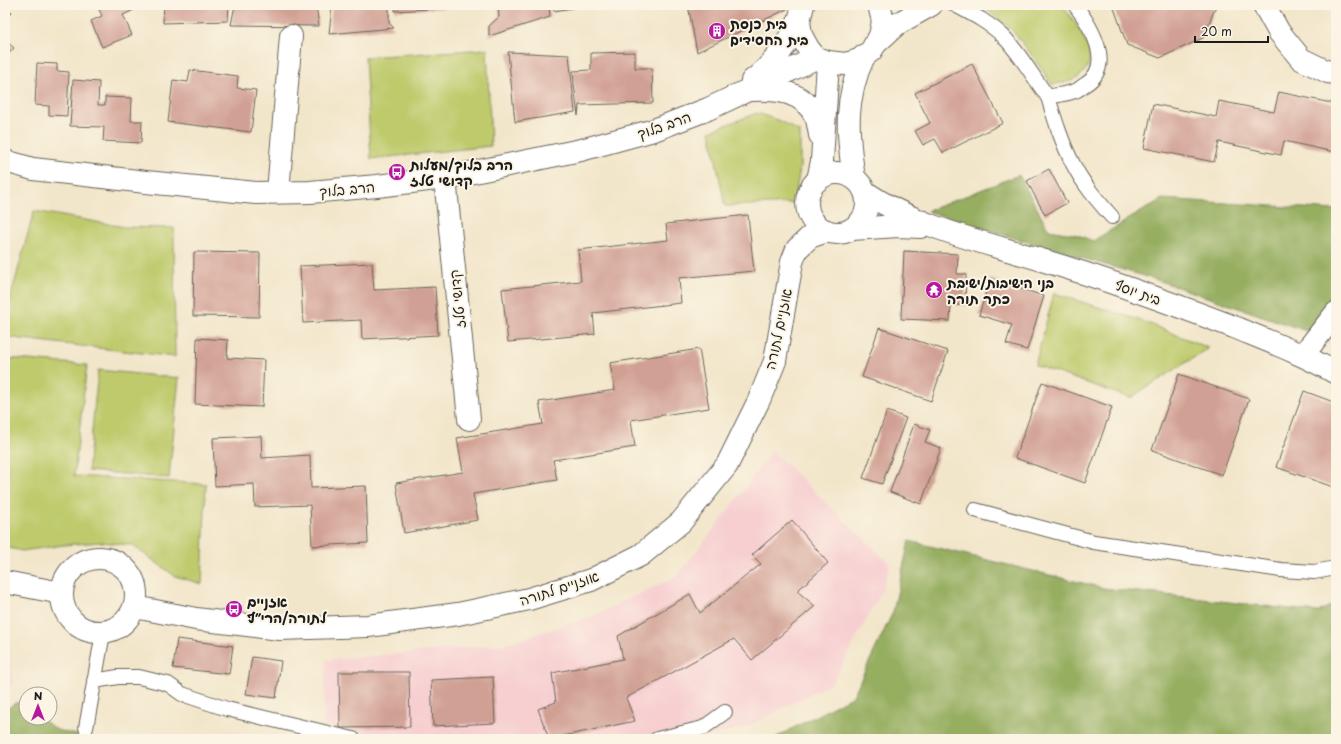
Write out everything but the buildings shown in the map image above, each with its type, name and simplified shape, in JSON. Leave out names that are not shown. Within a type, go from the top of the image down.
[{"type":"street","points":[[1264,5],[1279,32],[1301,59],[1328,72],[1336,73]]},
{"type":"street","points":[[929,6],[911,10],[879,6],[882,22],[880,36],[869,51],[856,74],[851,94],[848,119],[850,149],[860,185],[867,200],[864,216],[859,224],[852,229],[836,233],[820,228],[809,214],[807,205],[808,196],[812,187],[818,180],[835,174],[844,175],[860,185],[879,201],[902,214],[934,227]]},
{"type":"street","points":[[801,13],[801,35],[808,48],[822,60],[845,64],[859,60],[897,24],[929,6]]},
{"type":"street","name":"הרב בלוך","points":[[727,100],[763,72],[778,57],[788,42],[801,13]]},
{"type":"street","points":[[278,192],[291,36]]},
{"type":"street","points":[[818,180],[822,161],[823,145],[822,60]]},
{"type":"street","name":"הרב בלוך","points":[[5,161],[41,170],[200,188],[256,192],[310,192],[370,187],[445,178],[581,150],[654,130],[708,109],[749,90],[822,60]]},
{"type":"street","points":[[749,90],[782,91],[797,96],[808,105],[816,118],[823,145]]},
{"type":"street","name":"קדושי טלז","points":[[445,178],[469,419]]},
{"type":"street","points":[[852,229],[898,226],[934,227]]},
{"type":"street","name":"בית יוסף","points":[[934,227],[1128,287],[1303,355],[1336,373]]},
{"type":"street","name":"אוזניים לתורה","points":[[136,607],[196,618],[280,629],[368,626],[458,614],[529,600],[591,580],[641,555],[681,522],[727,465],[759,400],[774,361],[781,331],[792,262],[797,249],[810,237],[828,231]]},
{"type":"street","points":[[1303,355],[1336,313]]},
{"type":"street","points":[[95,558],[108,558],[117,562],[128,570],[134,581],[137,594],[136,607],[126,621],[116,629],[103,633],[90,632],[78,627],[69,617],[63,606],[61,593],[64,580],[72,569],[82,561],[95,558]]},
{"type":"street","points":[[5,582],[61,593]]},
{"type":"lane","points":[[954,5],[978,17],[1003,36],[1023,60],[1048,97],[1058,130],[1073,165],[1092,194],[1112,217]]},
{"type":"lane","points":[[1048,97],[1075,91],[1092,80],[1100,65],[1100,50],[1084,16],[1075,5]]},
{"type":"lane","points":[[975,510],[1094,542],[1281,570],[1314,572],[1336,568]]},
{"type":"lane","points":[[86,728],[103,633]]},
{"type":"lane","points":[[94,681],[118,676],[139,676],[168,684],[182,694],[226,709],[353,739]]},
{"type":"lane","points":[[657,739],[703,728],[725,712]]},
{"type":"shaded area","points":[[772,451],[890,564],[882,591],[832,683],[744,728],[696,739],[396,739],[323,725],[326,660],[505,644],[593,616],[677,576],[729,510]]},
{"type":"shaded area","points":[[5,620],[11,622],[9,654],[13,684],[5,688]]},
{"type":"green space","points":[[981,5],[1062,5],[1076,24],[1085,40],[1089,56],[1087,68],[1081,75],[1073,80],[1052,85],[1031,54],[1011,29]]},
{"type":"green space","points":[[487,49],[491,146],[371,159],[365,57]]},
{"type":"green space","points":[[757,113],[780,121],[800,132],[800,168],[794,203],[725,206],[710,131]]},
{"type":"green space","points":[[1019,175],[1049,230],[1078,235],[1093,241],[1162,199],[1336,210],[1336,295],[1318,335],[1151,278],[927,211]]},
{"type":"green space","points":[[34,211],[125,227],[174,228],[175,357],[5,337],[5,318]]},
{"type":"green space","points":[[1054,293],[1145,322],[1209,348],[1130,398],[1035,365]]},
{"type":"green space","points":[[5,358],[87,365],[74,476],[206,484],[202,584],[175,576],[132,545],[101,542],[64,545],[22,551],[5,547]]},
{"type":"green space","points":[[98,370],[179,378],[169,478],[88,471]]},
{"type":"green space","points":[[909,541],[1103,588],[1318,612],[1336,603],[1336,739],[773,739],[853,696],[893,612]]},
{"type":"green space","points":[[17,702],[18,726],[51,726],[57,730],[92,739],[5,739],[5,710]]},
{"type":"place","name":"בית כנסת בית החסידים","points":[[717,31]]},
{"type":"place","name":"הרב בלוך/מעלות קדושי טלז","points":[[397,172]]},
{"type":"place","name":"בני הישיבות/ישיבת כתר תורה","points":[[934,290]]},
{"type":"place","name":"אזניים לתורה/הרי״ף","points":[[234,609]]}]
